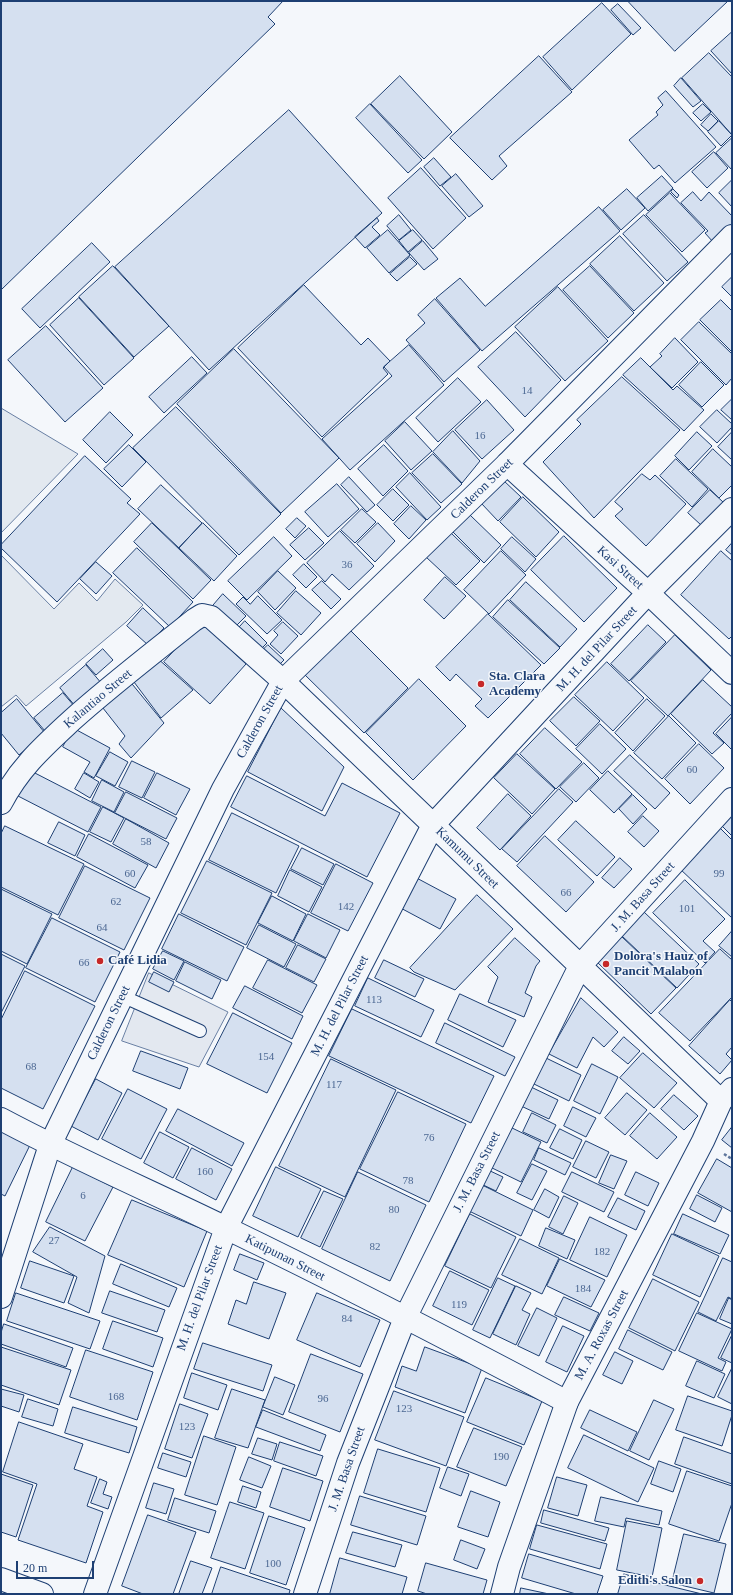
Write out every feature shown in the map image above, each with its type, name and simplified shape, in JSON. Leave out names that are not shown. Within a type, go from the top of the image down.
[{"type":"street","name":"Calderon Street","points":[[1,1297],[50,1145],[223,789],[282,681],[507,464],[732,236]]},
{"type":"street","name":"Kasi Street","points":[[507,464],[648,593],[732,673]]},
{"type":"street","name":"M. H. del Pilar Street","points":[[95,1594],[226,1228],[433,825],[648,593],[732,509]]},
{"type":"street","name":"Kalantiao Street","points":[[1,803],[17,775],[35,754],[91,703],[194,620],[202,615],[211,617]]},
{"type":"street","name":"Kamumu Street","points":[[211,617],[282,681],[580,966],[727,1095]]},
{"type":"street","name":"J. M. Basa Street","points":[[305,1594],[348,1463],[405,1318],[580,966],[732,799]]},
{"type":"street","name":"M. A. Roxas Street","points":[[502,1594],[567,1402],[727,1095]]},
{"type":"street","name":"Katipunan Street","points":[[1,1119],[50,1145],[226,1228],[567,1402]]},
{"type":"street","points":[[1,1579],[42,1594]]},
{"type":"lane","points":[[122,996],[200,1031]]},
{"type":"shaded area","points":[[1,408],[78,454],[1,533]]},
{"type":"shaded area","points":[[1,555],[54,609],[79,583],[97,601],[115,579],[143,605],[126,622],[26,706],[16,695],[1,707]]},
{"type":"shaded area","points":[[149,973],[228,1012],[199,1067],[122,1041]]},
{"type":"building","points":[[1,1],[283,1],[268,17],[275,24],[1,290]]},
{"type":"building","points":[[628,1],[728,1],[675,51]]},
{"type":"building","points":[[602,3],[631,34],[572,90],[543,57]]},
{"type":"building","points":[[618,4],[641,28],[633,35],[611,10]]},
{"type":"building","points":[[732,32],[732,74],[711,51]]},
{"type":"building","points":[[709,53],[732,77],[732,135],[682,78]]},
{"type":"building","points":[[539,56],[572,92],[499,156],[507,166],[492,180],[450,138]]},
{"type":"building","points":[[400,76],[452,132],[424,159],[371,104]]},
{"type":"building","points":[[681,78],[701,101],[693,107],[674,86]]},
{"type":"building","points":[[666,91],[716,147],[675,183],[659,165],[654,169],[629,140],[658,115],[656,112],[663,105],[658,98]]},
{"type":"building","points":[[370,104],[422,160],[408,173],[356,118]]},
{"type":"building","points":[[703,104],[711,112],[701,121],[693,113]]},
{"type":"building","points":[[289,110],[382,213],[209,370],[115,267]]},
{"type":"building","points":[[711,114],[718,121],[708,131],[701,125]]},
{"type":"building","points":[[719,121],[732,135],[721,146],[708,132]]},
{"type":"building","points":[[732,138],[732,170],[716,153]]},
{"type":"building","points":[[714,152],[728,168],[707,188],[692,172]]},
{"type":"building","points":[[434,158],[451,177],[440,186],[424,167]]},
{"type":"building","points":[[421,168],[466,218],[433,249],[388,198]]},
{"type":"building","points":[[456,174],[483,206],[469,217],[442,186]]},
{"type":"building","points":[[662,176],[673,188],[648,211],[637,198]]},
{"type":"building","points":[[732,180],[732,207],[719,193]]},
{"type":"building","points":[[627,189],[645,208],[621,230],[603,210]]},
{"type":"building","points":[[673,189],[679,195],[677,198],[671,192]]},
{"type":"building","points":[[693,192],[701,201],[709,192],[732,216],[732,224],[713,242],[705,233],[708,231],[681,203]]},
{"type":"building","points":[[670,193],[705,230],[682,252],[646,215]]},
{"type":"building","points":[[599,207],[620,231],[482,351],[436,298],[460,278],[485,306]]},
{"type":"building","points":[[399,215],[411,230],[399,240],[387,226]]},
{"type":"building","points":[[644,215],[688,262],[667,281],[623,234]]},
{"type":"building","points":[[377,218],[379,221],[372,227],[380,235],[365,248],[355,237]]},
{"type":"building","points":[[388,230],[410,255],[389,273],[367,248]]},
{"type":"building","points":[[413,230],[422,240],[408,252],[399,241]]},
{"type":"building","points":[[620,236],[664,283],[634,311],[590,264]]},
{"type":"building","points":[[423,241],[438,259],[424,270],[409,253]]},
{"type":"building","points":[[92,243],[110,262],[40,328],[22,309]]},
{"type":"building","points":[[410,257],[417,264],[397,281],[390,274]]},
{"type":"building","points":[[113,266],[169,326],[134,357],[79,297]]},
{"type":"building","points":[[590,266],[634,313],[608,338],[563,290]]},
{"type":"building","points":[[732,277],[732,297],[722,287]]},
{"type":"building","points":[[304,285],[361,345],[368,338],[390,361],[383,368],[388,374],[322,437],[238,348]]},
{"type":"building","points":[[558,287],[608,341],[565,381],[515,327]]},
{"type":"building","points":[[79,298],[134,358],[104,385],[50,325]]},
{"type":"building","points":[[435,299],[480,350],[444,382],[406,340],[425,323],[418,315]]},
{"type":"building","points":[[721,300],[732,311],[732,352],[700,320]]},
{"type":"building","points":[[699,322],[732,354],[732,378],[726,385],[681,340]]},
{"type":"building","points":[[46,326],[103,388],[65,422],[8,360]]},
{"type":"building","points":[[516,332],[561,380],[525,417],[478,367]]},
{"type":"building","points":[[675,338],[698,362],[672,388],[650,367],[662,356],[660,354]]},
{"type":"building","points":[[409,345],[444,385],[350,470],[322,439],[392,376],[384,367]]},
{"type":"building","points":[[234,349],[339,458],[281,513],[177,404]]},
{"type":"building","points":[[192,357],[207,373],[164,413],[149,397]]},
{"type":"building","points":[[641,358],[673,390],[677,386],[704,410],[684,431],[623,375]]},
{"type":"building","points":[[701,362],[724,385],[702,407],[679,385]]},
{"type":"building","points":[[622,377],[680,430],[594,518],[543,462],[581,424],[577,420]]},
{"type":"building","points":[[458,378],[481,402],[438,442],[416,418]]},
{"type":"building","points":[[732,399],[732,420],[721,410]]},
{"type":"building","points":[[487,400],[514,430],[482,459],[455,430]]},
{"type":"building","points":[[176,407],[281,514],[239,555],[133,448]]},
{"type":"building","points":[[717,410],[732,424],[732,427],[717,443],[700,427]]},
{"type":"building","points":[[110,412],[133,435],[106,463],[83,440]]},
{"type":"building","points":[[405,422],[432,451],[411,470],[385,441]]},
{"type":"building","points":[[453,431],[480,461],[462,483],[433,452]]},
{"type":"building","points":[[697,432],[712,446],[689,470],[675,456]]},
{"type":"building","points":[[732,432],[732,460],[718,447]]},
{"type":"building","points":[[129,445],[146,462],[122,487],[104,469]]},
{"type":"building","points":[[384,445],[408,471],[383,496],[358,469]]},
{"type":"building","points":[[713,449],[732,467],[732,485],[719,498],[692,472]]},
{"type":"building","points":[[433,454],[462,484],[441,503],[412,473]]},
{"type":"building","points":[[85,456],[131,499],[127,503],[140,514],[57,602],[1,548],[1,545]]},
{"type":"building","points":[[676,459],[708,489],[692,507],[660,476]]},
{"type":"building","points":[[410,473],[441,507],[427,520],[396,487]]},
{"type":"building","points":[[642,474],[650,480],[655,475],[686,504],[646,546],[615,516],[623,509],[615,502]]},
{"type":"building","points":[[349,477],[375,505],[367,512],[341,485]]},
{"type":"building","points":[[503,480],[521,497],[498,521],[481,503]]},
{"type":"building","points":[[337,484],[359,509],[328,537],[305,512]]},
{"type":"building","points":[[161,485],[202,523],[179,548],[138,509]]},
{"type":"building","points":[[393,489],[409,505],[393,521],[377,505]]},
{"type":"building","points":[[710,490],[723,502],[701,525],[688,513]]},
{"type":"building","points":[[523,497],[559,532],[536,557],[500,522]]},
{"type":"building","points":[[411,506],[426,520],[409,539],[394,524]]},
{"type":"building","points":[[362,509],[376,522],[355,543],[341,530]]},
{"type":"building","points":[[470,515],[501,545],[484,563],[453,532]]},
{"type":"building","points":[[297,518],[306,526],[295,538],[286,529]]},
{"type":"building","points":[[152,523],[211,580],[193,599],[134,542]]},
{"type":"building","points":[[203,523],[237,556],[214,581],[179,548]]},
{"type":"building","points":[[378,523],[395,541],[375,562],[357,544]]},
{"type":"building","points":[[309,528],[324,543],[305,560],[290,545]]},
{"type":"building","points":[[340,531],[374,566],[349,590],[332,574],[325,582],[307,563]]},
{"type":"building","points":[[450,532],[480,561],[456,585],[426,557]]},
{"type":"building","points":[[564,536],[617,588],[584,622],[531,570]]},
{"type":"building","points":[[274,537],[292,556],[247,600],[228,581]]},
{"type":"building","points":[[512,537],[536,559],[525,572],[501,549]]},
{"type":"building","points":[[732,543],[732,555],[726,550]]},
{"type":"building","points":[[137,548],[193,602],[170,627],[113,573]]},
{"type":"building","points":[[501,551],[526,575],[489,614],[464,590]]},
{"type":"building","points":[[721,551],[732,561],[732,636],[729,639],[681,595]]},
{"type":"building","points":[[96,562],[112,576],[96,594],[80,579]]},
{"type":"building","points":[[304,564],[317,577],[306,588],[293,575]]},
{"type":"building","points":[[278,571],[296,588],[275,610],[258,592]]},
{"type":"building","points":[[445,577],[466,596],[444,619],[424,600]]},
{"type":"building","points":[[322,581],[341,599],[331,609],[312,590]]},
{"type":"building","points":[[526,582],[577,629],[560,647],[510,600]]},
{"type":"building","points":[[296,591],[321,613],[301,635],[277,613]]},
{"type":"building","points":[[223,594],[246,616],[233,629],[211,608]]},
{"type":"building","points":[[258,596],[282,620],[267,634],[236,604],[243,597],[250,604]]},
{"type":"building","points":[[508,600],[560,648],[544,664],[493,617]]},
{"type":"building","points":[[143,608],[164,628],[148,645],[127,626]]},
{"type":"building","points":[[488,614],[541,665],[488,718],[475,706],[482,699],[456,674],[450,681],[436,667]]},
{"type":"building","points":[[245,621],[267,643],[257,653],[236,631]]},
{"type":"building","points":[[201,622],[246,664],[210,704],[164,662]]},
{"type":"building","points":[[283,622],[298,636],[281,654],[270,644],[278,635],[274,631]]},
{"type":"building","points":[[648,625],[666,642],[629,681],[611,664]]},
{"type":"building","points":[[348,628],[408,688],[364,733],[303,673]]},
{"type":"building","points":[[675,635],[711,670],[668,716],[631,681]]},
{"type":"building","points":[[268,645],[284,660],[274,670],[259,654]]},
{"type":"building","points":[[103,649],[113,660],[96,675],[86,664]]},
{"type":"building","points":[[156,657],[193,690],[161,718],[131,678]]},
{"type":"building","points":[[607,662],[644,698],[613,731],[575,695]]},
{"type":"building","points":[[86,665],[102,684],[76,707],[60,688]]},
{"type":"building","points":[[128,679],[164,723],[131,758],[119,744],[125,736],[99,703]]},
{"type":"building","points":[[419,679],[466,726],[413,780],[366,733]]},
{"type":"building","points":[[703,680],[732,707],[732,713],[713,733],[724,743],[712,754],[671,714]]},
{"type":"building","points":[[63,693],[75,707],[45,731],[34,718]]},
{"type":"building","points":[[574,697],[600,721],[576,746],[550,721]]},
{"type":"building","points":[[17,699],[45,733],[19,755],[1,733],[1,713]]},
{"type":"building","points":[[647,699],[665,716],[633,751],[615,733]]},
{"type":"building","points":[[281,708],[344,767],[322,811],[248,772]]},
{"type":"building","points":[[669,716],[696,743],[662,779],[634,753]]},
{"type":"building","points":[[732,717],[732,750],[716,734]]},
{"type":"building","points":[[600,724],[626,749],[602,774],[576,749]]},
{"type":"building","points":[[73,728],[110,748],[94,778],[84,772],[90,762],[63,747]]},
{"type":"building","points":[[545,728],[582,762],[556,789],[520,754]]},
{"type":"building","points":[[699,744],[724,768],[690,804],[665,779]]},
{"type":"building","points":[[110,752],[128,762],[115,786],[96,776]]},
{"type":"building","points":[[517,754],[555,789],[532,814],[494,778]]},
{"type":"building","points":[[630,755],[670,793],[655,809],[614,771]]},
{"type":"building","points":[[132,761],[155,772],[142,798],[119,787]]},
{"type":"building","points":[[584,763],[599,778],[576,802],[560,787]]},
{"type":"building","points":[[31,771],[101,807],[88,832],[18,796]]},
{"type":"building","points":[[608,771],[632,794],[614,813],[590,790]]},
{"type":"building","points":[[84,773],[99,782],[90,798],[75,789]]},
{"type":"building","points":[[157,773],[190,789],[176,815],[144,798]]},
{"type":"building","points":[[247,776],[325,816],[342,783],[400,813],[367,877],[231,807]]},
{"type":"building","points":[[102,780],[124,792],[114,812],[92,801]]},
{"type":"building","points":[[559,789],[573,802],[517,862],[502,849]]},
{"type":"building","points":[[126,792],[177,818],[166,839],[115,813]]},
{"type":"building","points":[[508,794],[531,816],[500,850],[477,828]]},
{"type":"building","points":[[633,795],[647,809],[633,824],[619,809]]},
{"type":"building","points":[[103,807],[124,818],[111,842],[90,832]]},
{"type":"building","points":[[732,807],[732,836],[718,822]]},
{"type":"building","points":[[232,813],[299,846],[276,893],[209,860]]},
{"type":"building","points":[[643,816],[659,831],[644,847],[628,832]]},
{"type":"building","points":[[126,819],[169,843],[156,868],[113,844]]},
{"type":"building","points":[[576,821],[615,857],[597,876],[558,840]]},
{"type":"building","points":[[59,822],[85,835],[75,856],[48,843]]},
{"type":"building","points":[[5,826],[84,864],[58,915],[1,887],[1,834]]},
{"type":"building","points":[[718,826],[732,840],[732,918],[679,868]]},
{"type":"building","points":[[89,834],[148,865],[135,888],[77,857]]},
{"type":"building","points":[[545,836],[594,882],[566,912],[517,866]]},
{"type":"building","points":[[302,848],[334,864],[323,885],[291,869]]},
{"type":"building","points":[[620,858],[632,869],[614,888],[602,878]]},
{"type":"building","points":[[207,861],[272,893],[246,945],[181,913]]},
{"type":"building","points":[[336,864],[373,883],[348,931],[311,913]]},
{"type":"building","points":[[85,866],[150,898],[124,950],[59,918]]},
{"type":"building","points":[[290,870],[322,887],[309,912],[278,896]]},
{"type":"building","points":[[411,875],[456,899],[440,929],[395,905]]},
{"type":"building","points":[[685,880],[725,919],[703,941],[715,952],[705,963],[653,913]]},
{"type":"building","points":[[1,889],[52,914],[27,964],[1,951]]},
{"type":"building","points":[[477,895],[513,929],[455,990],[414,972],[410,968]]},
{"type":"building","points":[[272,896],[306,914],[293,941],[258,923]]},
{"type":"building","points":[[644,912],[699,964],[677,988],[622,936]]},
{"type":"building","points":[[179,914],[244,947],[227,981],[162,949]]},
{"type":"building","points":[[308,914],[340,930],[326,958],[294,941]]},
{"type":"building","points":[[52,918],[120,952],[95,1002],[26,968]]},
{"type":"building","points":[[259,925],[296,944],[284,967],[247,948]]},
{"type":"building","points":[[732,931],[732,957],[719,946]]},
{"type":"building","points":[[621,936],[676,988],[651,1014],[597,962]]},
{"type":"building","points":[[515,938],[540,961],[536,966],[525,993],[532,997],[524,1017],[488,1002],[498,977],[488,967]]},
{"type":"building","points":[[298,945],[326,959],[314,982],[286,968]]},
{"type":"building","points":[[720,949],[732,960],[732,997],[690,1041],[659,1013]]},
{"type":"building","points":[[163,951],[184,961],[174,980],[153,969]]},
{"type":"building","points":[[1,954],[25,966],[1,1013]]},
{"type":"building","points":[[268,960],[317,985],[302,1013],[253,988]]},
{"type":"building","points":[[384,960],[424,979],[415,997],[375,978]]},
{"type":"building","points":[[185,962],[221,980],[212,999],[176,981]]},
{"type":"building","points":[[25,971],[95,1006],[43,1109],[1,1088],[1,1020]]},
{"type":"building","points":[[154,972],[174,982],[169,992],[149,982]]},
{"type":"building","points":[[368,978],[434,1010],[421,1037],[355,1006]]},
{"type":"building","points":[[245,986],[303,1016],[292,1039],[233,1008]]},
{"type":"building","points":[[460,994],[516,1020],[503,1047],[448,1020]]},
{"type":"building","points":[[581,998],[618,1032],[604,1047],[593,1037],[577,1068],[549,1054]]},
{"type":"building","points":[[730,1000],[732,1002],[732,1047],[726,1054],[732,1060],[720,1074],[689,1046]]},
{"type":"building","points":[[352,1009],[494,1076],[471,1123],[329,1056]]},
{"type":"building","points":[[233,1013],[292,1043],[267,1093],[207,1064]]},
{"type":"building","points":[[445,1023],[515,1057],[505,1076],[436,1043]]},
{"type":"building","points":[[624,1037],[640,1051],[628,1064],[612,1051]]},
{"type":"building","points":[[141,1051],[188,1068],[180,1089],[133,1071]]},
{"type":"building","points":[[643,1053],[677,1083],[654,1108],[620,1078]]},
{"type":"building","points":[[546,1058],[581,1075],[569,1101],[534,1084]]},
{"type":"building","points":[[331,1059],[396,1090],[345,1197],[279,1166]]},
{"type":"building","points":[[592,1064],[618,1077],[600,1114],[574,1101]]},
{"type":"building","points":[[96,1079],[122,1093],[98,1140],[71,1126]]},
{"type":"building","points":[[531,1087],[558,1100],[549,1119],[521,1106]]},
{"type":"building","points":[[128,1089],[167,1109],[141,1159],[102,1139]]},
{"type":"building","points":[[398,1092],[466,1124],[429,1202],[360,1169]]},
{"type":"building","points":[[627,1093],[647,1110],[625,1135],[605,1118]]},
{"type":"building","points":[[674,1095],[698,1116],[684,1130],[661,1109]]},
{"type":"building","points":[[573,1107],[596,1118],[586,1137],[564,1126]]},
{"type":"building","points":[[178,1109],[244,1143],[232,1166],[166,1131]]},
{"type":"building","points":[[532,1113],[556,1125],[547,1143],[523,1132]]},
{"type":"building","points":[[650,1113],[677,1137],[657,1159],[630,1136]]},
{"type":"building","points":[[508,1126],[541,1142],[521,1182],[488,1166]]},
{"type":"building","points":[[732,1127],[732,1148],[722,1140]]},
{"type":"building","points":[[1,1129],[31,1143],[5,1196],[1,1194]]},
{"type":"building","points":[[560,1129],[582,1140],[573,1159],[550,1148]]},
{"type":"building","points":[[160,1132],[189,1147],[173,1178],[144,1163]]},
{"type":"building","points":[[586,1141],[609,1152],[596,1178],[573,1167]]},
{"type":"building","points":[[192,1148],[232,1169],[216,1200],[176,1179]]},
{"type":"building","points":[[539,1148],[571,1163],[565,1175],[534,1160]]},
{"type":"building","points":[[611,1155],[627,1161],[614,1189],[599,1183]]},
{"type":"building","points":[[717,1159],[732,1168],[732,1212],[698,1193]]},
{"type":"building","points":[[532,1164],[547,1171],[532,1200],[517,1193]]},
{"type":"building","points":[[73,1167],[113,1187],[85,1241],[46,1222]]},
{"type":"building","points":[[276,1167],[321,1189],[298,1237],[253,1216]]},
{"type":"building","points":[[486,1169],[503,1177],[496,1191],[479,1183]]},
{"type":"building","points":[[358,1172],[426,1205],[390,1281],[322,1249]]},
{"type":"building","points":[[572,1172],[614,1192],[604,1212],[562,1192]]},
{"type":"building","points":[[636,1172],[659,1183],[648,1206],[625,1195]]},
{"type":"building","points":[[482,1185],[533,1210],[521,1236],[469,1211]]},
{"type":"building","points":[[545,1189],[559,1197],[549,1218],[534,1210]]},
{"type":"building","points":[[324,1191],[343,1199],[320,1247],[301,1238]]},
{"type":"building","points":[[697,1195],[722,1208],[715,1222],[690,1209]]},
{"type":"building","points":[[564,1196],[578,1203],[563,1234],[549,1227]]},
{"type":"building","points":[[618,1198],[645,1211],[636,1230],[608,1217]]},
{"type":"building","points":[[132,1200],[207,1231],[184,1287],[108,1255]]},
{"type":"building","points":[[470,1214],[516,1237],[491,1288],[445,1266]]},
{"type":"building","points":[[683,1214],[729,1235],[720,1254],[674,1234]]},
{"type":"building","points":[[590,1217],[627,1235],[607,1277],[570,1260]]},
{"type":"building","points":[[50,1227],[105,1256],[89,1313],[68,1303],[77,1277],[33,1252]]},
{"type":"building","points":[[546,1228],[575,1240],[567,1259],[539,1246]]},
{"type":"building","points":[[672,1234],[719,1256],[700,1297],[653,1275]]},
{"type":"building","points":[[520,1239],[559,1258],[542,1294],[502,1275]]},
{"type":"building","points":[[240,1254],[264,1263],[257,1280],[234,1270]]},
{"type":"building","points":[[723,1258],[732,1262],[732,1299],[728,1297],[716,1321],[698,1312]]},
{"type":"building","points":[[560,1259],[605,1280],[591,1307],[547,1286]]},
{"type":"building","points":[[30,1261],[74,1276],[64,1303],[21,1288]]},
{"type":"building","points":[[121,1264],[177,1288],[169,1307],[113,1284]]},
{"type":"building","points":[[450,1271],[489,1290],[472,1325],[433,1306]]},
{"type":"building","points":[[498,1278],[515,1286],[490,1338],[473,1330]]},
{"type":"building","points":[[653,1279],[699,1302],[675,1351],[629,1328]]},
{"type":"building","points":[[254,1282],[286,1293],[269,1339],[228,1324],[236,1300],[246,1304]]},
{"type":"building","points":[[516,1286],[531,1293],[522,1310],[530,1314],[516,1345],[493,1334]]},
{"type":"building","points":[[110,1291],[165,1310],[157,1332],[102,1313]]},
{"type":"building","points":[[16,1293],[100,1321],[90,1349],[7,1321]]},
{"type":"building","points":[[317,1293],[380,1320],[360,1367],[297,1340]]},
{"type":"building","points":[[564,1297],[599,1313],[590,1331],[555,1315]]},
{"type":"building","points":[[729,1298],[732,1300],[732,1324],[720,1319]]},
{"type":"building","points":[[537,1308],[557,1318],[539,1356],[518,1346]]},
{"type":"building","points":[[697,1313],[732,1329],[718,1358],[726,1362],[722,1371],[679,1351]]},
{"type":"building","points":[[113,1321],[163,1338],[153,1367],[103,1349]]},
{"type":"building","points":[[4,1324],[73,1348],[66,1367],[1,1344],[1,1333]]},
{"type":"building","points":[[563,1326],[584,1336],[567,1372],[546,1362]]},
{"type":"building","points":[[628,1330],[672,1352],[663,1370],[619,1349]]},
{"type":"building","points":[[732,1335],[732,1363],[721,1358]]},
{"type":"building","points":[[203,1343],[272,1365],[263,1391],[194,1369]]},
{"type":"building","points":[[1,1347],[71,1370],[59,1405],[1,1385]]},
{"type":"building","points":[[425,1347],[482,1368],[465,1413],[395,1387],[402,1366],[416,1371]]},
{"type":"building","points":[[86,1350],[153,1372],[137,1420],[70,1397]]},
{"type":"building","points":[[615,1352],[633,1361],[622,1384],[603,1375]]},
{"type":"building","points":[[311,1354],[363,1374],[340,1432],[289,1412]]},
{"type":"building","points":[[697,1361],[725,1374],[714,1398],[686,1386]]},
{"type":"building","points":[[732,1368],[732,1404],[718,1397]]},
{"type":"building","points":[[192,1373],[227,1385],[218,1410],[184,1398]]},
{"type":"building","points":[[275,1377],[295,1385],[283,1415],[263,1407]]},
{"type":"building","points":[[486,1378],[542,1401],[524,1445],[467,1422]]},
{"type":"building","points":[[1,1389],[24,1395],[19,1412],[1,1406]]},
{"type":"building","points":[[232,1389],[265,1400],[248,1448],[215,1438]]},
{"type":"building","points":[[394,1391],[464,1417],[446,1466],[375,1440]]},
{"type":"building","points":[[688,1396],[732,1411],[722,1446],[676,1430]]},
{"type":"building","points":[[28,1399],[58,1409],[53,1426],[22,1417]]},
{"type":"building","points":[[654,1400],[674,1409],[649,1460],[630,1451]]},
{"type":"building","points":[[180,1404],[208,1414],[192,1458],[165,1449]]},
{"type":"building","points":[[73,1407],[137,1427],[129,1453],[65,1433]]},
{"type":"building","points":[[263,1410],[326,1435],[320,1451],[256,1427]]},
{"type":"building","points":[[590,1410],[637,1432],[628,1451],[581,1428]]},
{"type":"building","points":[[19,1422],[83,1444],[74,1469],[97,1477],[87,1506],[103,1512],[86,1563],[18,1540],[37,1484],[3,1472]]},
{"type":"building","points":[[474,1428],[522,1447],[506,1486],[457,1467]]},
{"type":"building","points":[[584,1435],[654,1468],[638,1502],[568,1468]]},
{"type":"building","points":[[204,1436],[236,1447],[217,1505],[185,1495]]},
{"type":"building","points":[[684,1437],[732,1454],[732,1484],[675,1464]]},
{"type":"building","points":[[258,1438],[277,1444],[272,1460],[252,1454]]},
{"type":"building","points":[[280,1442],[323,1456],[316,1476],[274,1461]]},
{"type":"building","points":[[378,1449],[440,1468],[426,1512],[364,1493]]},
{"type":"building","points":[[163,1453],[191,1462],[186,1477],[158,1468]]},
{"type":"building","points":[[249,1457],[271,1466],[262,1488],[240,1480]]},
{"type":"building","points":[[659,1461],[681,1469],[673,1492],[651,1484]]},
{"type":"building","points":[[448,1467],[469,1474],[461,1496],[440,1488]]},
{"type":"building","points":[[283,1468],[323,1481],[310,1521],[270,1507]]},
{"type":"building","points":[[687,1471],[732,1486],[732,1503],[719,1541],[669,1524]]},
{"type":"building","points":[[1,1474],[33,1485],[16,1537],[1,1532]]},
{"type":"building","points":[[557,1477],[587,1485],[578,1516],[548,1508]]},
{"type":"building","points":[[100,1479],[107,1482],[103,1494],[112,1497],[108,1509],[91,1503]]},
{"type":"building","points":[[154,1483],[174,1489],[166,1514],[146,1508]]},
{"type":"building","points":[[243,1486],[261,1492],[256,1508],[238,1502]]},
{"type":"building","points":[[471,1491],[500,1502],[488,1537],[458,1527]]},
{"type":"building","points":[[360,1496],[426,1516],[417,1545],[351,1525]]},
{"type":"building","points":[[601,1497],[662,1511],[659,1525],[626,1518],[624,1527],[595,1521]]},
{"type":"building","points":[[175,1498],[216,1511],[209,1533],[168,1520]]},
{"type":"building","points":[[230,1502],[264,1513],[245,1569],[211,1558]]},
{"type":"building","points":[[544,1510],[609,1528],[605,1541],[541,1523]]},
{"type":"building","points":[[148,1515],[196,1532],[173,1594],[143,1594],[122,1586]]},
{"type":"building","points":[[269,1516],[305,1528],[286,1585],[250,1573]]},
{"type":"building","points":[[627,1521],[662,1528],[652,1577],[617,1570]]},
{"type":"building","points":[[537,1525],[607,1544],[600,1569],[530,1549]]},
{"type":"building","points":[[353,1532],[402,1545],[395,1567],[346,1553]]},
{"type":"building","points":[[684,1534],[726,1544],[714,1593],[672,1583]]},
{"type":"building","points":[[461,1540],[485,1549],[477,1569],[454,1560]]},
{"type":"building","points":[[529,1554],[603,1576],[597,1594],[576,1594],[522,1578]]},
{"type":"building","points":[[340,1558],[407,1577],[402,1594],[330,1594]]},
{"type":"building","points":[[191,1561],[212,1568],[202,1594],[179,1594]]},
{"type":"building","points":[[426,1563],[487,1580],[483,1594],[427,1594],[418,1591]]},
{"type":"building","points":[[221,1567],[290,1590],[289,1594],[212,1594]]},
{"type":"building","points":[[624,1574],[649,1581],[702,1594],[618,1594]]},
{"type":"building","points":[[521,1588],[549,1594],[520,1594]]},
{"type":"place","name":"Sta. Clara Academy","points":[[481,684]]},
{"type":"place","name":"Café Lidia","points":[[100,961]]},
{"type":"place","name":"Dolora's Hauz of Pancit Malabon","points":[[606,964]]},
{"type":"place","name":"Edith's Salon","points":[[700,1581]]}]
